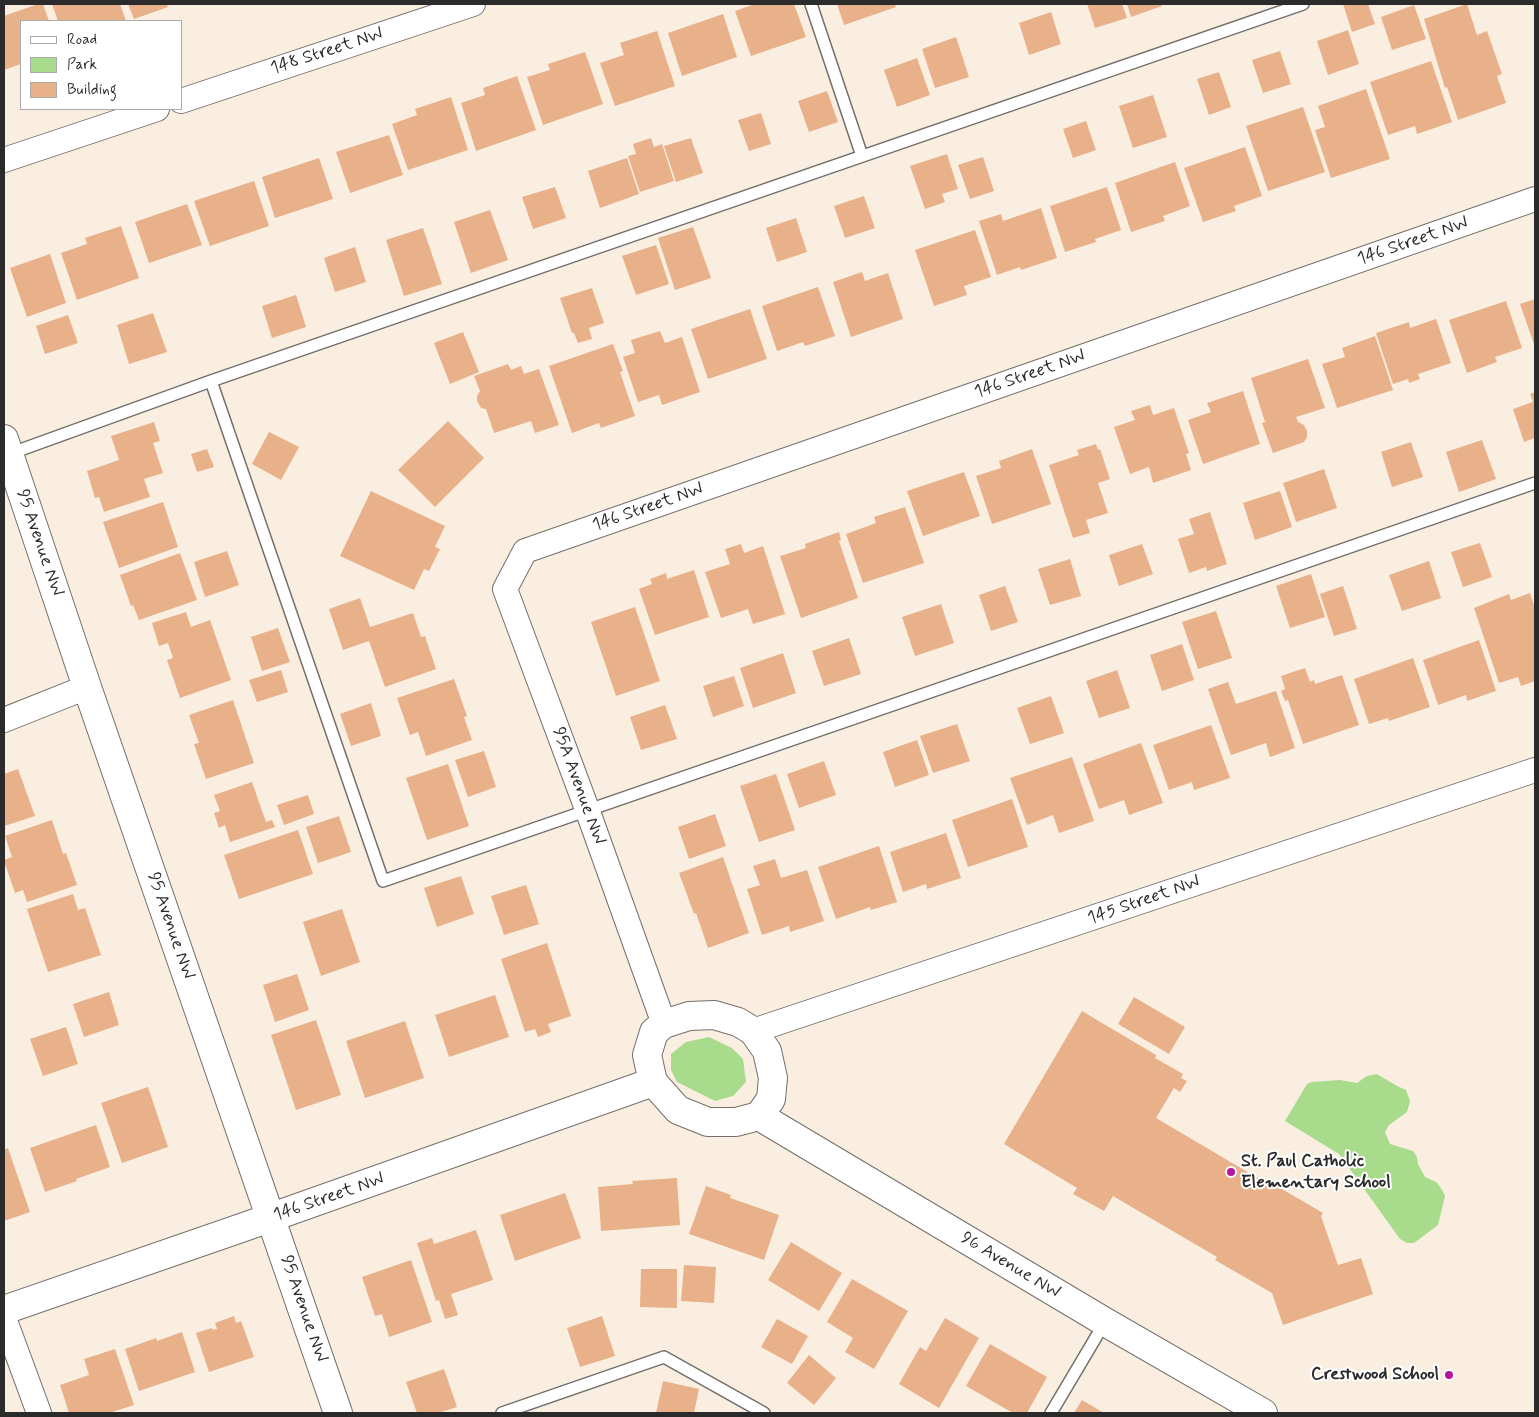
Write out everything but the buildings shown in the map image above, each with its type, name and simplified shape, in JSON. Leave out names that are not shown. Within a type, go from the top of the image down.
[{"type":"street","name":"148 Street NW","points":[[182,101],[473,4]]},
{"type":"street","points":[[4,160],[155,110]]},
{"type":"street","name":"146 Street NW","points":[[525,551],[1535,199]]},
{"type":"street","name":"95 Avenue NW","points":[[6,447],[338,1413]]},
{"type":"street","name":"95A Avenue NW","points":[[525,551],[505,589],[664,1024]]},
{"type":"street","points":[[4,720],[87,687]]},
{"type":"street","name":"145 Street NW","points":[[753,1031],[1535,770]]},
{"type":"street","points":[[714,1015],[738,1022],[753,1031],[767,1051],[773,1078],[771,1099],[759,1116],[736,1122],[708,1122],[678,1110],[653,1082],[647,1055],[654,1032],[664,1024],[689,1016],[714,1015]]},
{"type":"street","name":"146 Street NW","points":[[4,1310],[271,1218],[653,1082]]},
{"type":"street","name":"96 Avenue NW","points":[[759,1116],[1105,1322],[1263,1413]]},
{"type":"street","points":[[4,1318],[39,1413]]},
{"type":"lane","points":[[811,4],[862,156]]},
{"type":"lane","points":[[6,447],[211,381],[1303,4]]},
{"type":"lane","points":[[211,381],[383,880],[1535,483]]},
{"type":"lane","points":[[1051,1413],[1105,1322]]},
{"type":"lane","points":[[502,1413],[664,1357],[764,1413]]},
{"type":"green space","points":[[709,1037],[732,1048],[743,1059],[746,1082],[733,1096],[715,1101],[677,1082],[671,1070],[671,1054],[686,1042]]},
{"type":"green space","points":[[1377,1074],[1406,1090],[1410,1101],[1407,1112],[1389,1125],[1385,1132],[1390,1144],[1413,1151],[1425,1177],[1436,1182],[1445,1196],[1438,1225],[1414,1243],[1407,1243],[1400,1239],[1339,1154],[1285,1121],[1307,1084],[1340,1080],[1357,1083],[1367,1076]]},
{"type":"place","name":"St. Paul Catholic Elementary School","points":[[1231,1172]]},
{"type":"place","name":"Crestwood School","points":[[1449,1375]]}]
